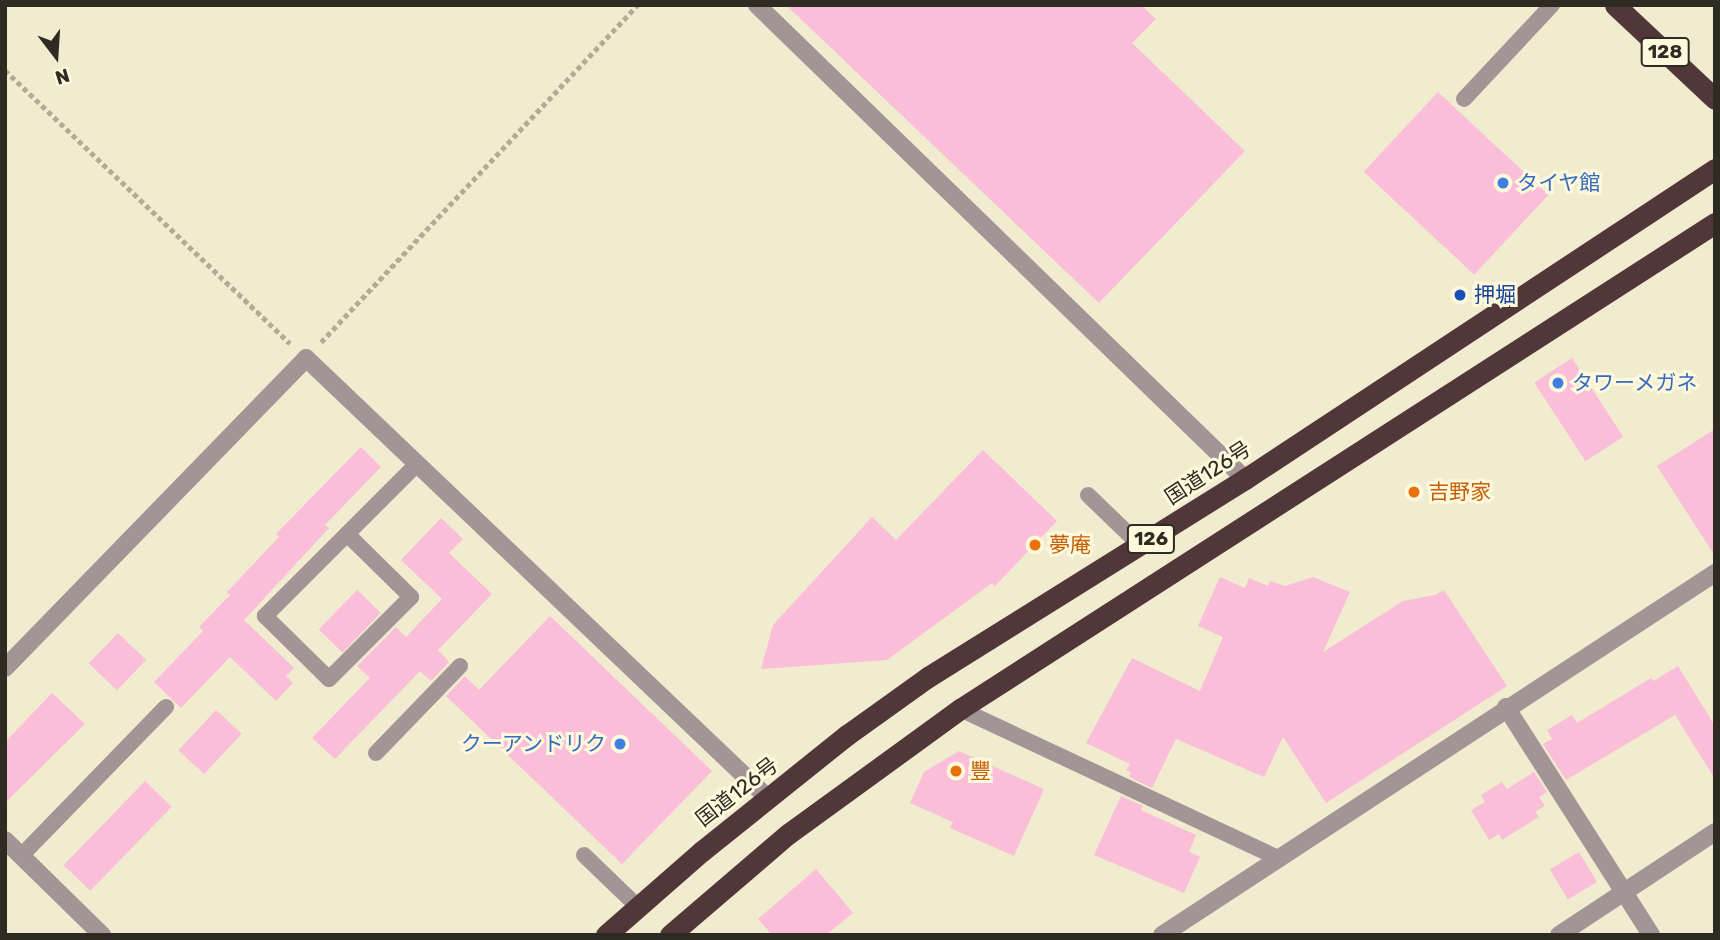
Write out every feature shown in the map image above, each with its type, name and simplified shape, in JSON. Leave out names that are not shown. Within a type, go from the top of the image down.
[{"type":"highway","name":"128","points":[[1615,5],[1715,99]]},
{"type":"highway","name":"国道126号","points":[[606,935],[702,850],[847,735],[928,677],[1245,479],[1715,169]]},
{"type":"highway","name":"126","points":[[670,935],[788,834],[960,709],[1715,223]]},
{"type":"street","points":[[757,5],[1245,479]]},
{"type":"street","points":[[5,668],[306,358],[769,799]]},
{"type":"street","points":[[1162,935],[1506,707],[1715,573]]},
{"type":"street","points":[[1506,707],[1651,935]]},
{"type":"street","points":[[1559,935],[1715,832]]},
{"type":"street","points":[[5,840],[102,935]]},
{"type":"lane","points":[[1464,99],[1552,5]]},
{"type":"lane","points":[[347,534],[411,597],[329,679],[265,616],[347,534],[417,464]]},
{"type":"lane","points":[[1088,495],[1140,545]]},
{"type":"lane","points":[[376,752],[460,666]]},
{"type":"lane","points":[[22,856],[166,707]]},
{"type":"lane","points":[[960,709],[1278,858]]},
{"type":"lane","points":[[584,855],[638,907]]},
{"type":"path","points":[[5,70],[306,358],[638,5]]},
{"type":"building","points":[[786,5],[1141,5],[1156,19],[1132,43],[1245,151],[1099,303]]},
{"type":"building","points":[[1438,92],[1548,195],[1474,275],[1364,172]]},
{"type":"building","points":[[1572,358],[1623,437],[1585,461],[1534,383]]},
{"type":"building","points":[[1715,429],[1715,556],[1657,466]]},
{"type":"building","points":[[361,447],[381,467],[325,525],[329,528],[244,620],[294,668],[286,676],[293,683],[276,701],[230,657],[181,708],[154,682],[203,631],[199,627],[230,595],[227,592],[279,537],[276,534]]},
{"type":"building","points":[[983,450],[1057,521],[995,586],[992,583],[887,660],[761,669],[773,625],[872,517],[896,540]]},
{"type":"building","points":[[441,518],[463,539],[449,553],[492,594],[438,650],[449,662],[431,681],[420,671],[335,759],[312,738],[370,678],[357,666],[396,627],[406,637],[442,599],[401,560]]},
{"type":"building","points":[[1220,577],[1245,588],[1249,578],[1268,586],[1270,581],[1285,586],[1313,577],[1350,592],[1323,652],[1403,601],[1435,595],[1444,590],[1507,686],[1326,803],[1283,737],[1264,777],[1176,739],[1152,788],[1129,777],[1131,772],[1126,770],[1130,764],[1086,743],[1132,658],[1200,691],[1223,637],[1198,626]]},
{"type":"building","points":[[357,590],[381,613],[343,652],[319,630]]},
{"type":"building","points":[[550,616],[712,771],[622,864],[446,696],[465,676],[479,690]]},
{"type":"building","points":[[118,633],[146,660],[117,690],[89,663]]},
{"type":"building","points":[[1678,666],[1715,726],[1715,779],[1675,715],[1566,780],[1543,744],[1552,739],[1547,730],[1572,715],[1577,723],[1651,678],[1654,681]]},
{"type":"building","points":[[52,693],[85,724],[5,803],[5,742]]},
{"type":"building","points":[[216,710],[242,734],[204,774],[178,750]]},
{"type":"building","points":[[959,751],[1044,789],[1014,856],[950,828],[953,822],[910,803],[924,772]]},
{"type":"building","points":[[1534,772],[1547,792],[1539,797],[1545,806],[1535,812],[1539,817],[1502,840],[1499,834],[1489,840],[1471,810],[1485,802],[1481,795],[1502,782],[1507,789]]},
{"type":"building","points":[[145,781],[172,807],[90,891],[64,865]]},
{"type":"building","points":[[1121,796],[1143,806],[1141,810],[1196,835],[1189,852],[1200,857],[1184,893],[1094,855]]},
{"type":"building","points":[[1579,852],[1597,882],[1568,900],[1550,870]]},
{"type":"building","points":[[816,869],[853,913],[826,935],[772,935],[758,919]]},
{"type":"place","name":"タイヤ館","points":[[1503,183]]},
{"type":"place","name":"押堀","points":[[1460,295]]},
{"type":"place","name":"タワーメガネ","points":[[1558,383]]},
{"type":"place","name":"吉野家","points":[[1414,492]]},
{"type":"place","name":"夢庵","points":[[1035,545]]},
{"type":"place","name":"クーアンドリク","points":[[620,744]]},
{"type":"place","name":"豐","points":[[956,771]]}]
